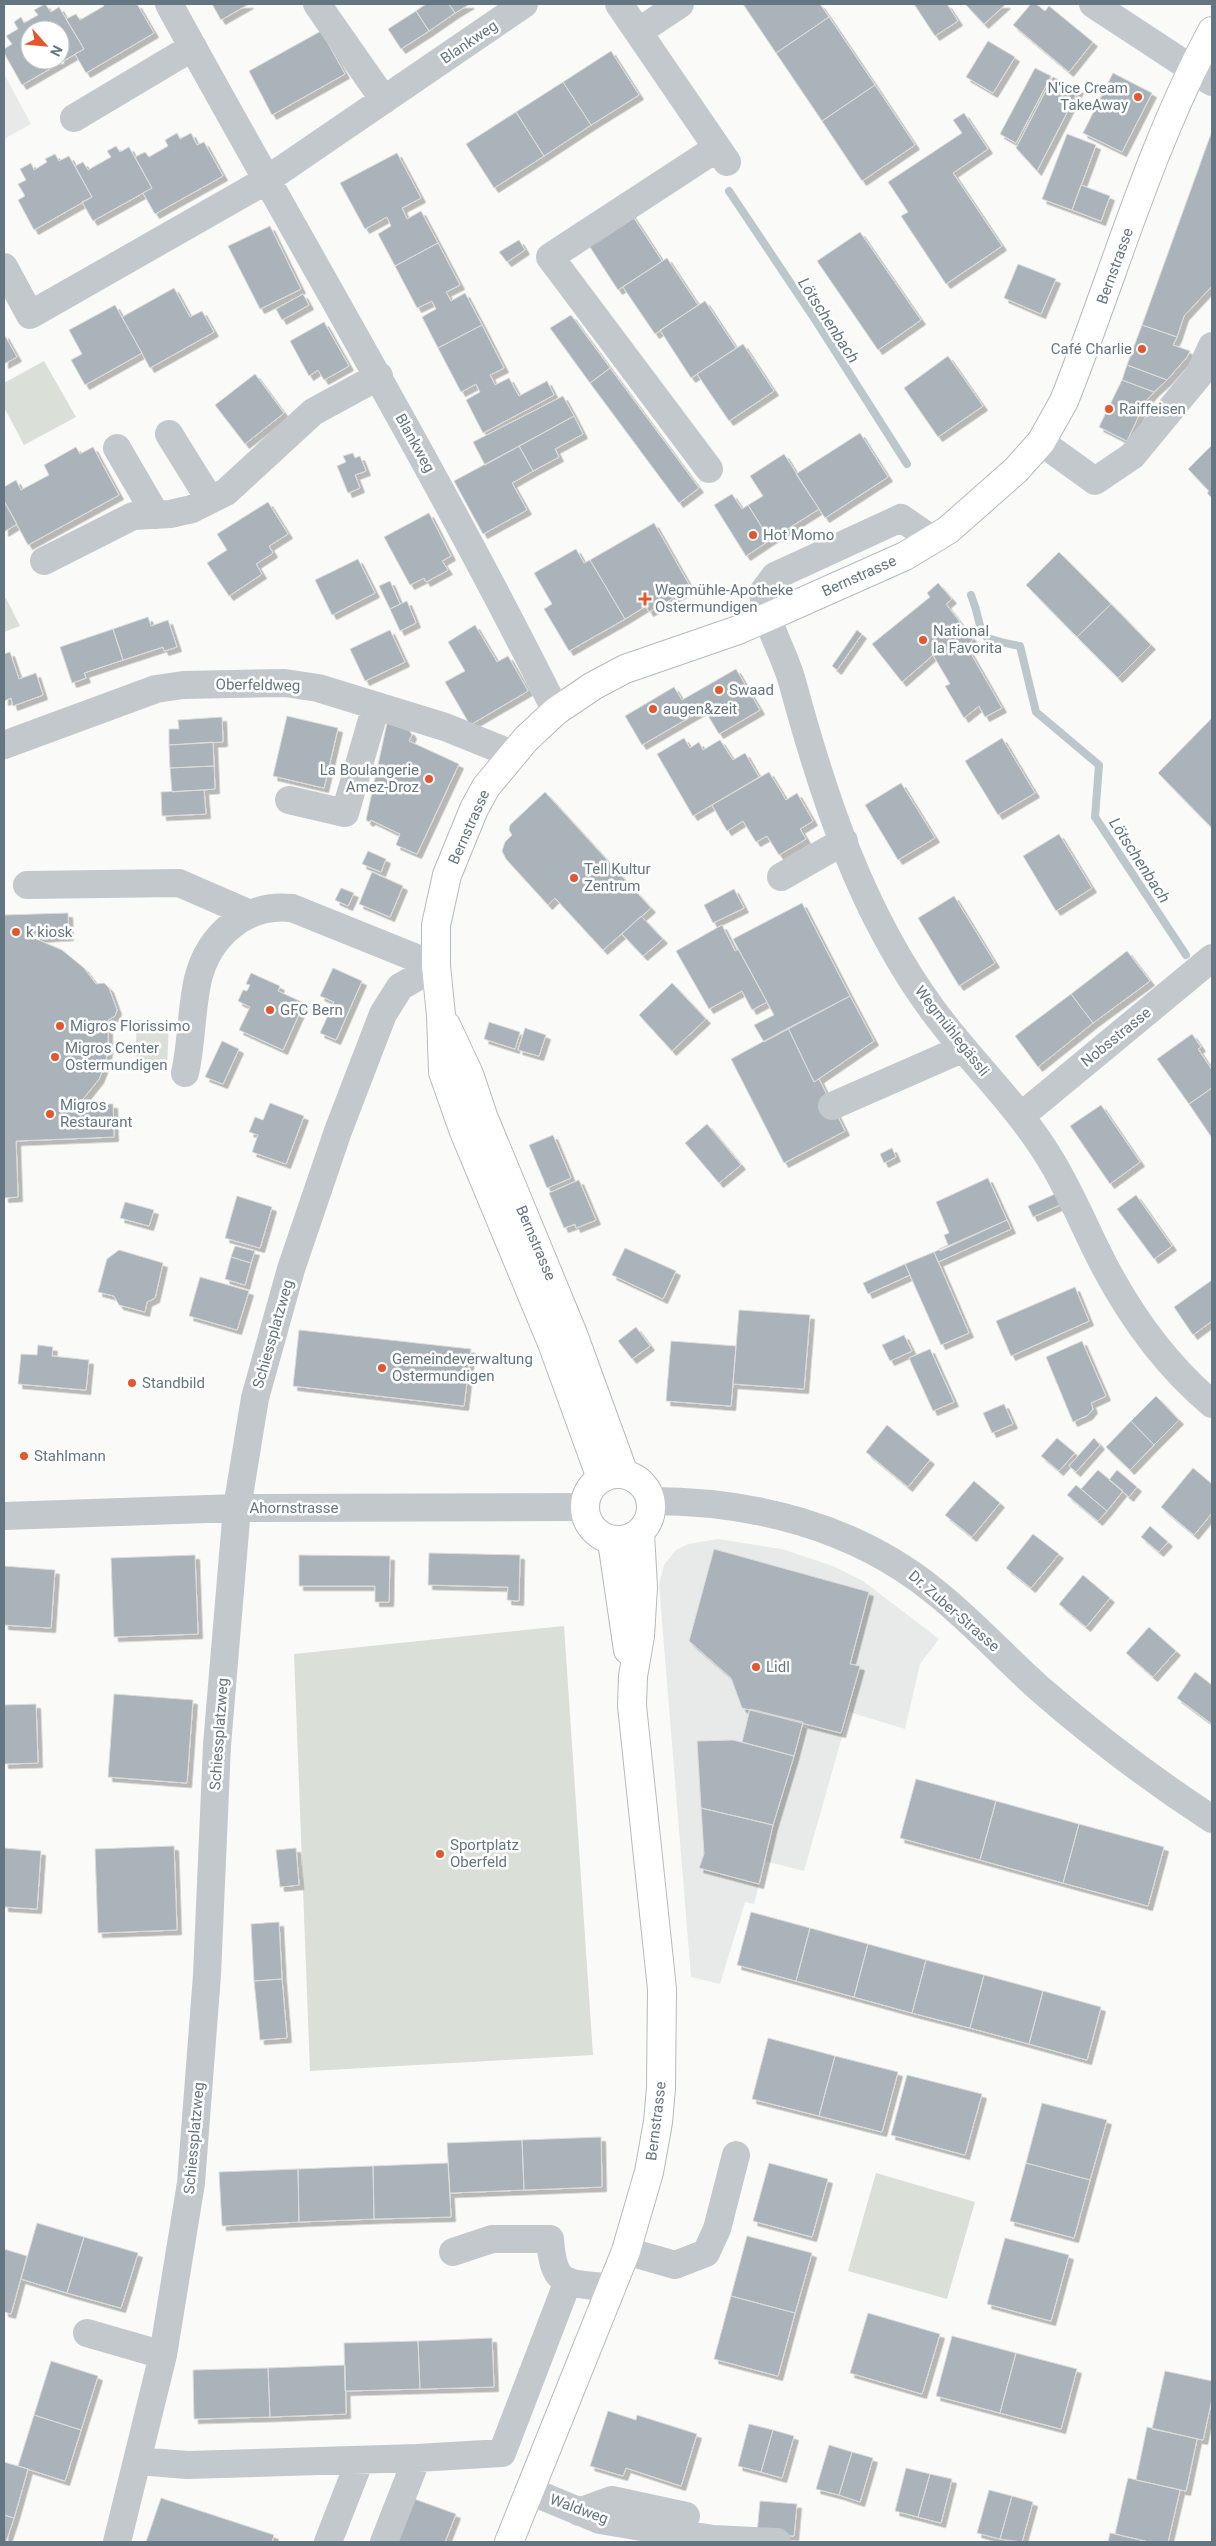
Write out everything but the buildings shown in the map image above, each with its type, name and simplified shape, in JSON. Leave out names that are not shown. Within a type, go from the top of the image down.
[{"type":"main road","name":"Bernstrasse","points":[[612,1476],[573,1334],[483,1116],[469,1074],[441,1015],[436,966],[436,925],[439,903],[447,875],[474,809],[486,787],[512,754],[556,711],[593,686],[625,669],[738,630],[905,556],[933,540],[965,517],[990,495],[1041,442],[1064,401],[1166,128],[1202,76],[1212,31]]},
{"type":"main road","points":[[612,1476],[643,1484],[651,1501],[648,1522],[640,1533],[627,1540],[612,1541],[602,1537],[589,1525],[584,1507],[586,1497],[612,1476]]},
{"type":"main road","name":"Bernstrasse","points":[[509,2542],[626,2251],[649,2172],[658,2122],[662,2079],[662,1989],[632,1706],[633,1676],[640,1636],[643,1588],[640,1533]]},
{"type":"main road","name":"Bernstrasse","points":[[612,1541],[633,1676]]},
{"type":"street","name":"Blankweg","points":[[169,4],[265,181],[379,376],[501,601],[556,711]]},
{"type":"street","name":"Blankweg","points":[[265,181],[524,4]]},
{"type":"street","points":[[619,4],[722,155],[550,257],[708,469]]},
{"type":"street","points":[[638,32],[680,4]]},
{"type":"street","points":[[1093,4],[1202,76]]},
{"type":"street","points":[[315,9],[384,100]]},
{"type":"street","points":[[74,118],[193,47]]},
{"type":"street","points":[[4,268],[30,315],[265,181]]},
{"type":"street","points":[[1041,442],[1095,481],[1132,456],[1199,375],[1212,346]]},
{"type":"street","points":[[44,561],[133,516],[156,515],[192,509],[226,492],[313,412],[379,376]]},
{"type":"street","points":[[169,434],[210,500]]},
{"type":"street","points":[[117,448],[156,515]]},
{"type":"street","name":"Wegmühlegässli","points":[[933,540],[901,518],[775,576],[763,592],[767,617],[791,679],[806,735],[844,841],[869,906],[894,953],[932,1009],[962,1048],[1021,1116],[1049,1157],[1105,1268],[1131,1310],[1161,1352],[1212,1404]]},
{"type":"street","name":"Oberfeldweg","points":[[4,745],[140,694],[183,685],[285,683],[318,688],[445,727],[512,754]]},
{"type":"street","points":[[289,800],[345,813],[376,706]]},
{"type":"street","points":[[781,877],[844,841]]},
{"type":"street","points":[[27,884],[178,883],[248,913]]},
{"type":"street","points":[[186,1073],[196,994],[202,967],[208,953],[225,930],[248,913],[267,907],[292,908],[436,966]]},
{"type":"street","name":"Nobsstrasse","points":[[1021,1116],[1212,958]]},
{"type":"street","name":"Schiessplatzweg","points":[[117,2542],[163,2355],[191,2183],[207,1975],[217,1745],[237,1508],[255,1398],[289,1274],[338,1131],[383,1014],[400,987],[436,966]]},
{"type":"street","points":[[832,1106],[962,1048]]},
{"type":"street","name":"Dr. Zuber-Strasse","points":[[651,1501],[690,1501],[752,1509],[818,1527],[849,1538],[879,1553],[934,1590],[1040,1688],[1126,1760],[1212,1818]]},
{"type":"street","name":"Ahornstrasse","points":[[4,1516],[237,1508],[584,1507]]},
{"type":"street","points":[[626,2251],[674,2265],[706,2253],[717,2229],[736,2155]]},
{"type":"street","points":[[453,2252],[492,2239],[550,2239],[552,2264],[560,2277],[568,2281],[612,2288]]},
{"type":"street","points":[[138,2461],[187,2465],[416,2458],[502,2453],[568,2281]]},
{"type":"street","points":[[86,2333],[163,2355]]},
{"type":"street","points":[[384,2542],[416,2458]]},
{"type":"street","points":[[328,2542],[360,2460]]},
{"type":"street","name":"Waldweg","points":[[530,2490],[600,2520],[713,2539],[777,2542]]},
{"type":"street","points":[[579,2512],[612,2500],[686,2516]]},
{"type":"shaded area","points":[[4,74],[31,124],[4,139]]},
{"type":"shaded area","points":[[44,361],[76,417],[24,445],[4,407],[4,383]]},
{"type":"shaded area","points":[[6,598],[20,626],[4,632],[4,599]]},
{"type":"shaded area","points":[[137,1020],[169,1022],[167,1067],[135,1065]]},
{"type":"shaded area","points":[[718,1539],[782,1549],[833,1566],[863,1581],[939,1639],[920,1664],[905,1729],[849,1712],[804,1871],[765,1861],[754,1904],[745,1902],[720,1984],[691,1977],[659,1584],[664,1565],[676,1550],[688,1544]]},
{"type":"shaded area","name":"Sportplatz Oberfeld","points":[[564,1626],[593,2055],[310,2071],[294,1654]]},
{"type":"shaded area","points":[[876,2173],[975,2202],[947,2299],[848,2271]]},
{"type":"waterway","name":"Lötschenbach","points":[[729,191],[816,321],[907,464]]},
{"type":"waterway","name":"Lötschenbach","points":[[971,595],[980,627],[986,637],[1020,646],[1036,712],[1099,765],[1095,817],[1186,955]]},
{"type":"place","name":"N'ice Cream TakeAway","points":[[1138,97]]},
{"type":"place","name":"Café Charlie","points":[[1142,349]]},
{"type":"place","name":"Raiffeisen","points":[[1109,409]]},
{"type":"place","name":"Hot Momo","points":[[753,535]]},
{"type":"place","name":"Wegmühle-Apotheke Ostermundigen","points":[[645,599]]},
{"type":"place","name":"National la Favorita","points":[[923,640]]},
{"type":"place","name":"Swaad","points":[[719,690]]},
{"type":"place","name":"augen&zeit","points":[[653,709]]},
{"type":"place","name":"La Boulangerie Amez-Droz","points":[[429,779]]},
{"type":"place","name":"Tell Kultur Zentrum","points":[[574,878]]},
{"type":"place","name":"k kiosk","points":[[16,932]]},
{"type":"place","name":"GFC Bern","points":[[270,1010]]},
{"type":"place","name":"Migros Florissimo","points":[[60,1026]]},
{"type":"place","name":"Migros Center Ostermundigen","points":[[55,1057]]},
{"type":"place","name":"Migros Restaurant","points":[[50,1114]]},
{"type":"place","name":"Gemeindeverwaltung Ostermundigen","points":[[382,1368]]},
{"type":"place","name":"Standbild","points":[[132,1383]]},
{"type":"place","name":"Stahlmann","points":[[24,1456]]},
{"type":"place","name":"Lidl","points":[[756,1667]]},
{"type":"place","name":"Sportplatz Oberfeld","points":[[440,1854]]}]
